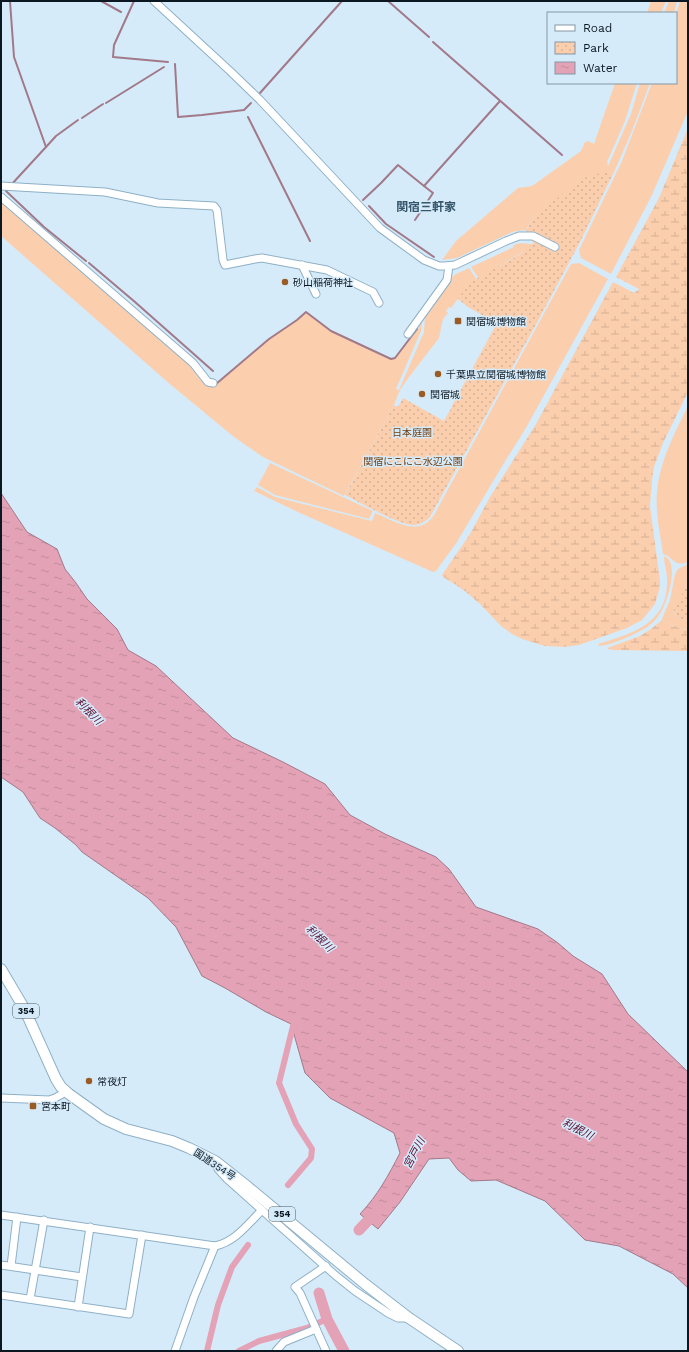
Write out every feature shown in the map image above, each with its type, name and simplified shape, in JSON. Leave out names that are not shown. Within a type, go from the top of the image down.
[{"type":"highway","name":"国道354号","points":[[1,969],[24,1008],[55,1077],[66,1092],[89,1109],[115,1124],[139,1133],[172,1141],[215,1161],[365,1284],[409,1318],[458,1351]]},
{"type":"street","points":[[154,1],[213,54],[260,100],[380,228],[424,260],[439,266],[449,266],[519,236],[533,236],[555,247]]},
{"type":"street","points":[[6,187],[105,192],[158,203],[214,206],[217,210],[223,260],[225,265],[262,258],[327,270],[347,278],[373,292],[379,303]]},
{"type":"street","points":[[1,197],[193,363],[208,382],[213,383]]},
{"type":"street","points":[[302,266],[316,294]]},
{"type":"street","points":[[408,334],[447,280],[449,266]]},
{"type":"street","points":[[1,1098],[48,1100],[66,1092]]},
{"type":"street","points":[[215,1161],[218,1169],[227,1180],[355,1291],[388,1313],[398,1318],[409,1318]]},
{"type":"street","points":[[1,1215],[44,1220],[215,1246],[229,1241],[237,1235],[262,1210]]},
{"type":"street","points":[[11,1266],[17,1217]]},
{"type":"street","points":[[30,1299],[44,1220]]},
{"type":"street","points":[[78,1307],[90,1227]]},
{"type":"street","points":[[1,1295],[129,1314],[142,1235]]},
{"type":"street","points":[[175,1351],[194,1297],[215,1246]]},
{"type":"street","points":[[1,1265],[82,1277]]},
{"type":"street","points":[[326,1266],[295,1287],[300,1293],[326,1351]]},
{"type":"street","points":[[276,1351],[284,1342],[314,1327]]},
{"type":"green space","points":[[651,1],[666,1],[661,12],[647,12]]},
{"type":"green space","points":[[669,1],[677,1],[674,12],[664,12]]},
{"type":"green space","points":[[680,1],[688,1],[688,111],[652,195],[611,274],[581,258],[579,250],[622,161],[652,84],[677,84],[677,12]]},
{"type":"green space","points":[[615,84],[637,84],[625,121],[607,162],[608,166],[631,114],[640,84],[650,84],[632,131],[615,170],[535,214],[526,230],[510,233],[457,258],[442,260],[456,241],[518,188],[532,186],[581,151],[585,142],[588,141],[594,144]]},
{"type":"green space","points":[[688,128],[688,392],[663,443],[654,467],[652,480],[650,506],[660,587],[655,604],[647,614],[642,620],[627,628],[579,645],[564,647],[545,646],[522,639],[512,634],[501,626],[466,592],[442,575],[470,534],[490,497],[536,424],[613,282],[634,293],[639,289],[616,277],[659,198]]},
{"type":"green space","name":"関宿にこにこ水辺公園","points":[[615,170],[581,240],[539,319],[430,517],[419,524],[414,525],[400,522],[345,495],[394,405],[398,407],[403,398],[444,421],[498,324],[468,307],[458,299],[464,290],[479,277],[520,254],[527,246],[534,244],[526,231],[535,214],[588,176]]},
{"type":"green space","points":[[1,200],[216,384],[269,339],[307,313],[331,331],[391,359],[396,358],[422,322],[421,331],[396,389],[399,390],[424,332],[425,316],[427,312],[454,275],[469,268],[477,280],[467,287],[451,308],[449,307],[446,311],[448,313],[443,319],[439,338],[400,390],[394,405],[344,496],[263,457],[234,437],[171,385],[1,236]]},
{"type":"green space","points":[[521,243],[531,244],[519,254],[479,279],[471,267],[514,247],[513,245]]},
{"type":"green space","points":[[579,263],[608,279],[526,428],[457,542],[436,571],[433,572],[254,491],[257,487],[275,497],[372,521],[375,513],[406,526],[421,526],[428,522],[434,515],[571,264]]},
{"type":"green space","points":[[504,310],[498,324],[452,406]]},
{"type":"green space","points":[[688,406],[688,562],[677,563],[663,554],[657,517],[657,496],[658,483],[665,457]]},
{"type":"green space","points":[[270,463],[373,511],[369,519],[275,495],[258,485]]},
{"type":"green space","points":[[664,556],[669,560],[671,565],[671,581],[667,598],[662,610],[654,622],[625,638],[599,646],[598,644],[622,636],[644,626],[660,609],[665,598],[667,584]]},
{"type":"green space","points":[[688,564],[688,583],[674,610],[674,613],[680,619],[688,621],[688,631],[661,621],[670,600],[675,574],[678,569]]},
{"type":"green space","points":[[688,583],[688,621],[680,619],[675,614],[674,609]]},
{"type":"green space","points":[[661,621],[688,631],[688,651],[611,650],[607,648],[640,636]]},
{"type":"water","name":"利根川","points":[[1,493],[27,532],[57,549],[65,569],[87,599],[117,629],[128,650],[156,666],[233,738],[325,784],[350,815],[385,834],[436,857],[449,869],[476,907],[538,929],[573,956],[602,974],[628,1014],[688,1072],[688,1288],[673,1274],[619,1246],[585,1240],[545,1201],[496,1180],[471,1181],[458,1170],[449,1158],[429,1159],[400,1202],[378,1229],[360,1214],[387,1177],[400,1153],[394,1133],[330,1098],[305,1073],[291,1024],[266,1012],[202,976],[176,927],[148,898],[82,852],[76,845],[55,828],[40,818],[23,792],[1,777]]},
{"type":"waterway","points":[[10,1],[14,57],[46,147],[11,185]]},
{"type":"waterway","points":[[101,1],[121,12]]},
{"type":"waterway","points":[[134,1],[114,45],[113,57],[168,62]]},
{"type":"waterway","points":[[260,93],[342,1]]},
{"type":"waterway","points":[[388,1],[429,37]]},
{"type":"waterway","points":[[433,42],[562,155]]},
{"type":"waterway","points":[[175,64],[178,117],[244,110],[251,103]]},
{"type":"waterway","points":[[106,103],[164,67]]},
{"type":"waterway","points":[[363,200],[398,165],[424,186],[500,101]]},
{"type":"waterway","points":[[82,118],[103,104]]},
{"type":"waterway","points":[[248,117],[310,241]]},
{"type":"waterway","points":[[46,147],[56,136],[78,120]]},
{"type":"waterway","points":[[415,220],[433,193],[424,186]]},
{"type":"waterway","points":[[8,189],[6,191],[44,227],[86,261]]},
{"type":"waterway","points":[[369,206],[386,224],[434,257]]},
{"type":"waterway","points":[[89,263],[213,371]]},
{"type":"waterway","points":[[216,384],[269,339],[306,312],[331,331],[391,359],[395,358],[417,329]]},
{"type":"waterway","points":[[288,1185],[311,1158],[312,1149],[296,1124],[279,1083],[294,1022]]},
{"type":"waterway","name":"宮戸川","points":[[359,1230],[378,1210]]},
{"type":"waterway","points":[[207,1351],[218,1305],[232,1267],[248,1245]]},
{"type":"waterway","name":"宮戸川","points":[[319,1293],[327,1319],[344,1351]]},
{"type":"waterway","points":[[239,1351],[259,1341],[307,1328],[327,1319]]},
{"type":"place","name":"砂山稲荷神社","points":[[285,282]]},
{"type":"place","name":"関宿城博物館","points":[[458,321]]},
{"type":"place","name":"千葉県立関宿城博物館","points":[[438,374]]},
{"type":"place","name":"関宿城","points":[[422,394]]},
{"type":"place","name":"常夜灯","points":[[89,1081]]},
{"type":"place","name":"宮本町","points":[[33,1106]]},
{"type":"district","name":"関宿三軒家","points":[[426,207]]},
{"type":"park label","name":"日本庭園","points":[[412,432]]}]
